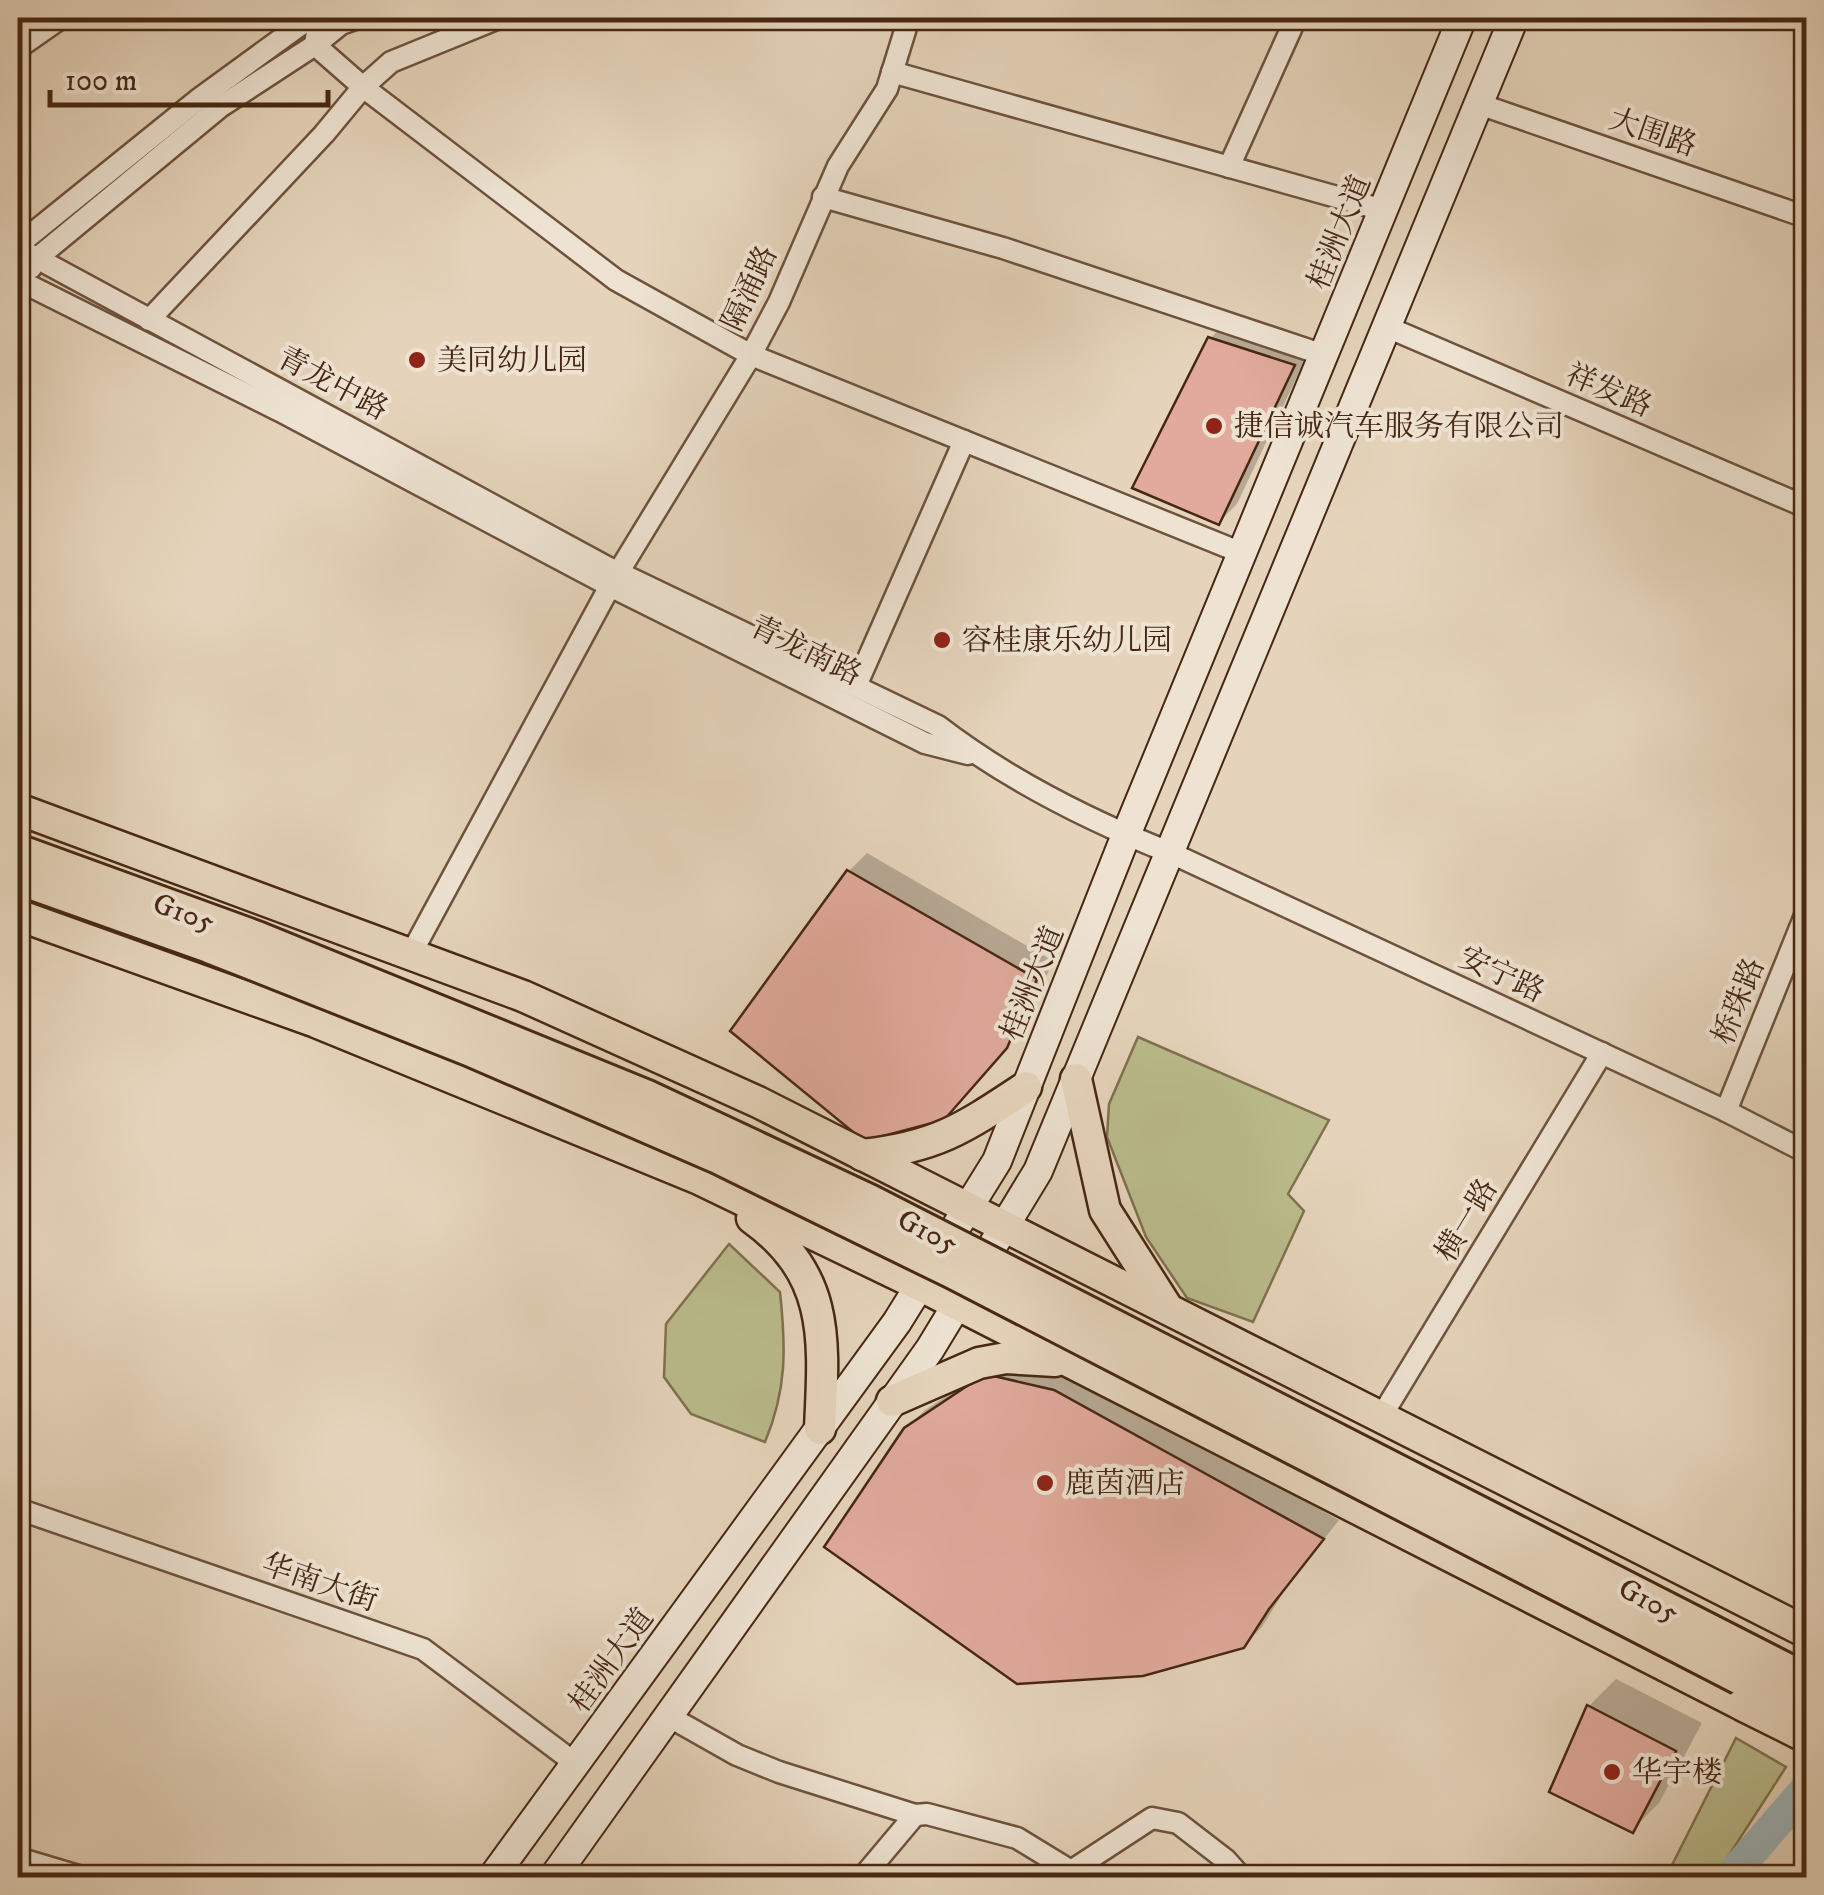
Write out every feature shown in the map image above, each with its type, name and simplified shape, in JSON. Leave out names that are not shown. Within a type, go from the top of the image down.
[{"type":"highway","name":"G105","points":[[18,851],[256,938],[645,1096],[869,1201],[1806,1680]]},
{"type":"highway","name":"G105","points":[[18,878],[209,946],[452,1042],[716,1156],[970,1282],[1806,1712]]},
{"type":"main road","name":"桂洲大道","points":[[492,1878],[820,1428],[920,1286],[997,1161],[1462,18]]},
{"type":"main road","points":[[553,1878],[930,1348],[1038,1171],[1514,18]]},
{"type":"main road","points":[[18,809],[523,996],[862,1154],[1796,1627]]},
{"type":"main road","points":[[18,915],[316,1022],[697,1178],[920,1286],[1806,1737]]},
{"type":"main road","points":[[1076,1079],[1106,1210],[1170,1311]]},
{"type":"main road","points":[[862,1154],[904,1150],[938,1140],[1026,1087]]},
{"type":"main road","points":[[767,1212],[790,1203],[814,1174],[812,1147],[800,1124]]},
{"type":"main road","points":[[697,1178],[779,1238],[806,1273],[821,1327],[820,1428]]},
{"type":"main road","points":[[1073,1364],[1066,1346],[1064,1308],[1082,1288],[1107,1280]]},
{"type":"main road","points":[[892,1402],[978,1364],[1006,1358],[1073,1364]]},
{"type":"street","points":[[18,48],[60,18]]},
{"type":"street","points":[[19,285],[24,251],[200,98],[310,18]]},
{"type":"street","points":[[315,45],[320,18]]},
{"type":"street","points":[[24,251],[220,107],[341,24],[358,18]]},
{"type":"street","points":[[149,320],[324,134],[363,87],[391,62],[500,18]]},
{"type":"street","name":"隔涌路","points":[[411,954],[615,580],[751,355],[838,166],[887,89],[909,18]]},
{"type":"street","points":[[1230,167],[1296,18]]},
{"type":"street","points":[[315,45],[363,87],[616,280],[751,355],[1242,553]]},
{"type":"street","points":[[892,72],[1383,210]]},
{"type":"street","name":"大围路","points":[[1479,104],[1806,217]]},
{"type":"street","points":[[823,197],[1003,248],[1324,355]]},
{"type":"street","name":"青龙中路","points":[[24,251],[615,580]]},
{"type":"street","name":"青龙中路","points":[[19,285],[615,580]]},
{"type":"street","name":"祥发路","points":[[1387,327],[1806,508]]},
{"type":"street","points":[[856,686],[964,441]]},
{"type":"street","name":"青龙南路","points":[[615,580],[938,726],[979,758],[1126,836],[1171,853]]},
{"type":"street","name":"青龙南路","points":[[615,580],[925,742],[979,758]]},
{"type":"street","name":"安宁路","points":[[1171,853],[1726,1111],[1806,1152]]},
{"type":"street","name":"桥珠路","points":[[1726,1111],[1806,913]]},
{"type":"street","name":"横一路","points":[[1381,1417],[1602,1053]]},
{"type":"street","name":"华南大街","points":[[18,1509],[423,1649],[576,1763]]},
{"type":"street","points":[[668,1716],[737,1755],[780,1772],[914,1815],[927,1814],[1017,1838],[1073,1874],[1152,1818],[1178,1823],[1226,1860],[1242,1878]]},
{"type":"street","points":[[862,1878],[914,1815]]},
{"type":"street","points":[[18,1858],[85,1878]]},
{"type":"green space","points":[[1138,1037],[1329,1120],[1288,1194],[1304,1211],[1253,1322],[1187,1298],[1146,1237],[1107,1137],[1109,1104]]},
{"type":"green space","points":[[729,1244],[780,1292],[783,1368],[765,1442],[691,1414],[664,1377],[666,1324]]},
{"type":"green space","points":[[1736,1738],[1786,1767],[1715,1877],[1666,1877]]},
{"type":"building","name":"捷信诚汽车服务有限公司","points":[[1208,337],[1295,365],[1219,525],[1132,488]]},
{"type":"building","points":[[847,870],[1037,979],[1007,1048],[944,1120],[864,1141],[730,1031]]},
{"type":"building","name":"鹿茵酒店","points":[[985,1374],[1054,1390],[1324,1539],[1244,1648],[1143,1676],[1017,1684],[824,1547],[904,1428]]},
{"type":"building","name":"华宇楼","points":[[1587,1705],[1676,1751],[1633,1833],[1549,1792]]},
{"type":"waterway","points":[[1729,1878],[1806,1789]]},
{"type":"place","name":"美同幼儿园","points":[[417,360]]},
{"type":"place","name":"捷信诚汽车服务有限公司","points":[[1214,426]]},
{"type":"place","name":"容桂康乐幼儿园","points":[[942,640]]},
{"type":"place","name":"鹿茵酒店","points":[[1045,1483]]},
{"type":"place","name":"华宇楼","points":[[1612,1772]]}]
